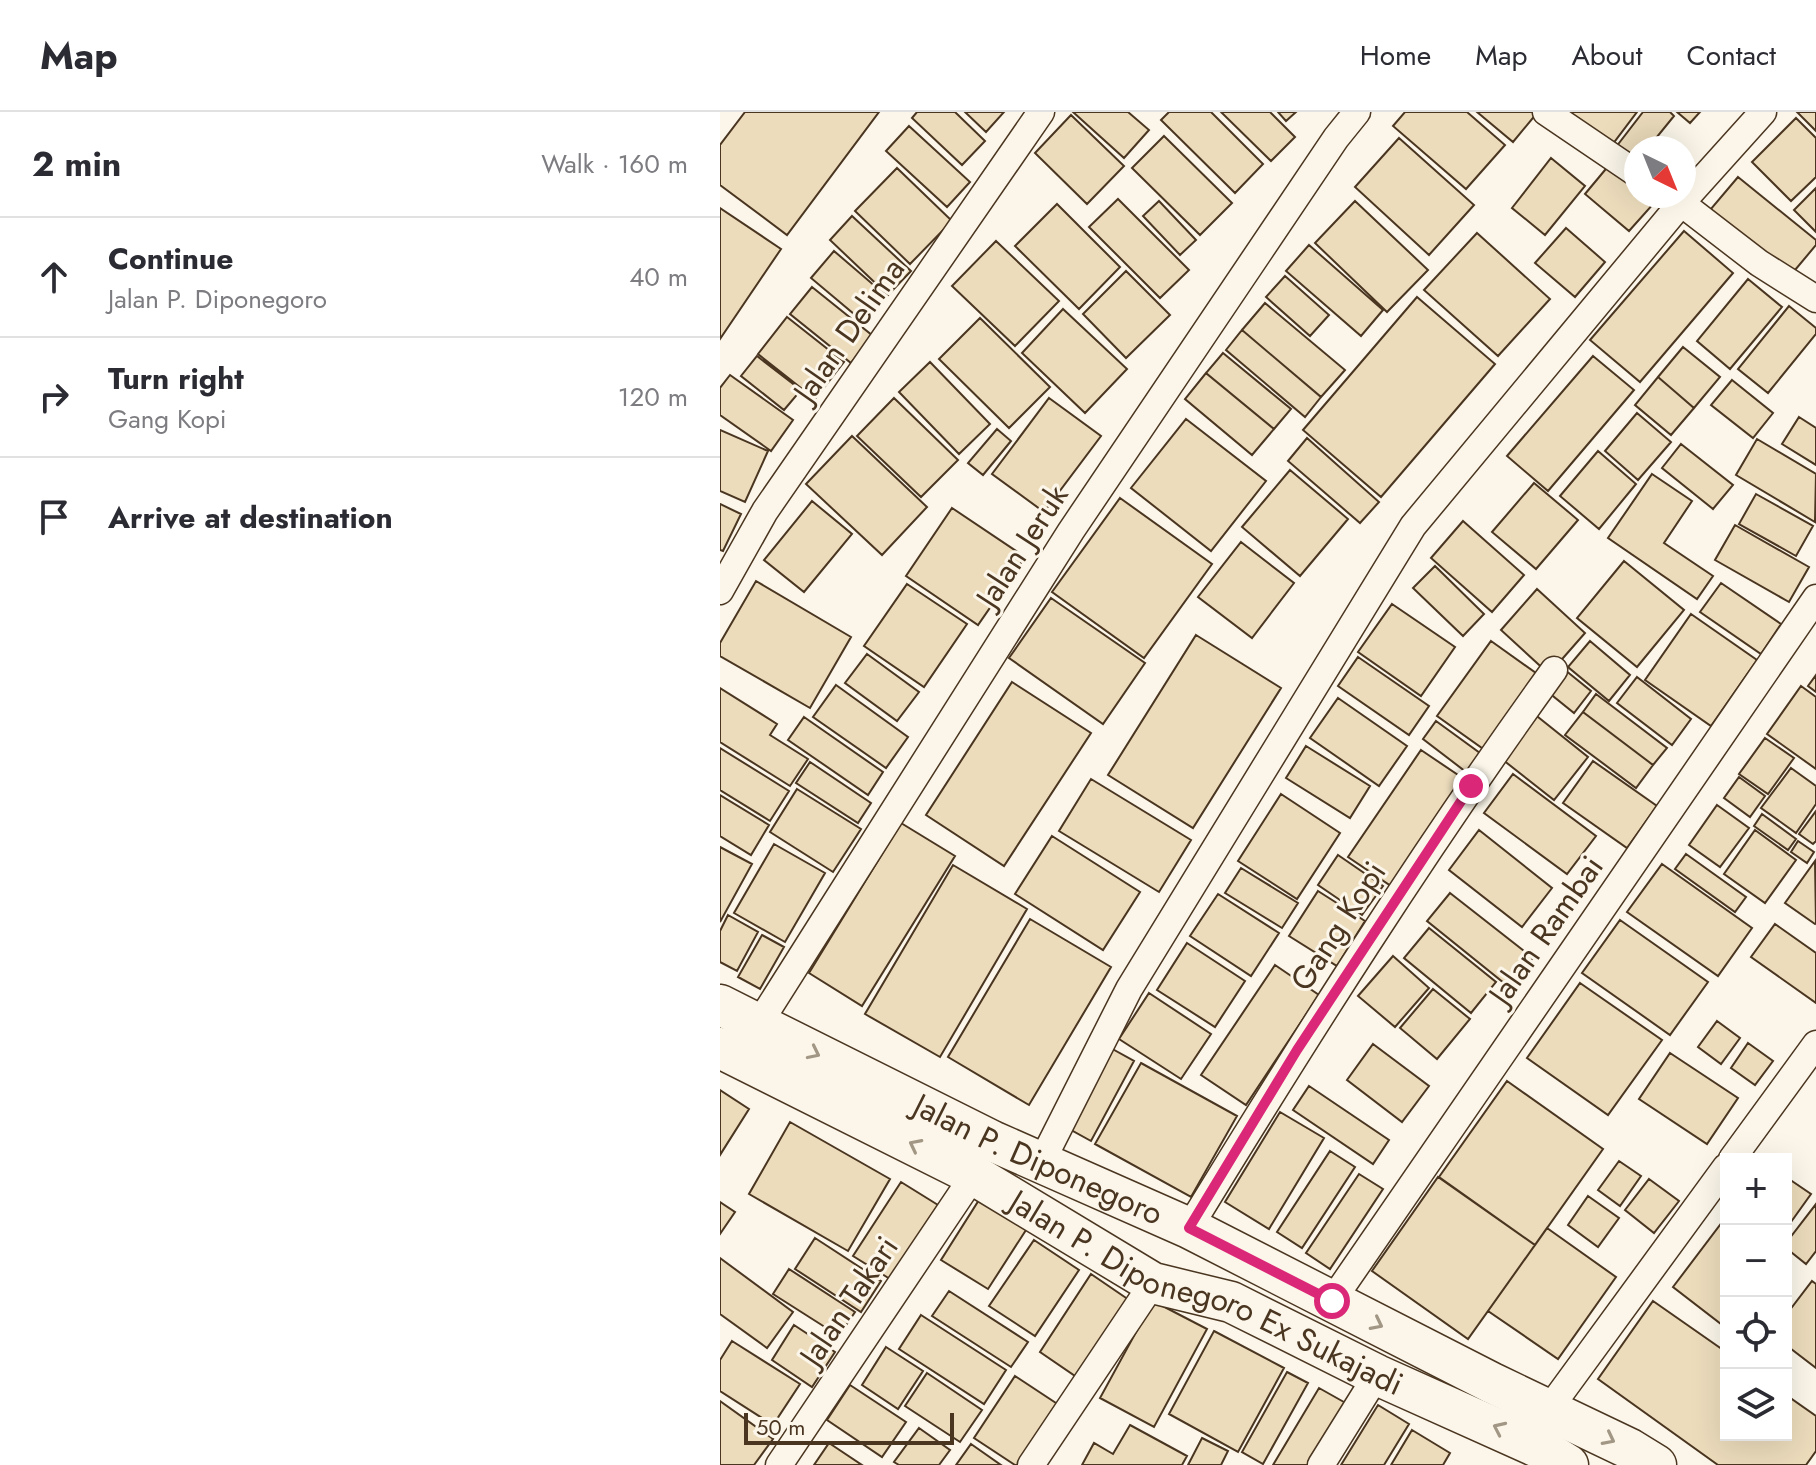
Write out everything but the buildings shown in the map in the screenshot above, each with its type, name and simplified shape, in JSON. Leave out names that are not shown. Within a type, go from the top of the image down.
[{"type":"main road","name":"Jalan P. Diponegoro","points":[[720,1005],[992,1141],[1189,1228],[1656,1465]]},
{"type":"main road","name":"Jalan P. Diponegoro Ex Sukajadi","points":[[720,1048],[974,1175],[1153,1283],[1231,1302],[1377,1375],[1544,1450],[1568,1465]]},
{"type":"street","name":"Jalan Delima","points":[[720,591],[765,511],[1041,112]]},
{"type":"street","name":"Jalan Jeruk","points":[[758,1025],[1071,531],[1336,138],[1357,112]]},
{"type":"street","points":[[1546,112],[1624,165]]},
{"type":"street","points":[[1696,180],[1763,112]]},
{"type":"street","points":[[1041,1163],[1129,989],[1413,526],[1670,208]]},
{"type":"street","points":[[1689,208],[1759,263],[1816,299]]},
{"type":"street","name":"Jalan Rambai","points":[[1332,1301],[1816,598]]},
{"type":"street","name":"Gang Kopi","points":[[1189,1228],[1306,1037],[1471,786],[1554,670]]},
{"type":"street","points":[[1736,1153],[1816,1044]]},
{"type":"street","name":"Jalan Takari","points":[[779,1465],[974,1175]]},
{"type":"street","points":[[1549,1409],[1720,1175]]},
{"type":"street","points":[[1031,1465],[1153,1283]]},
{"type":"street","points":[[1321,1465],[1377,1375]]},
{"type":"route","points":[[1332,1301],[1189,1228],[1297,1050],[1471,786]]}]
